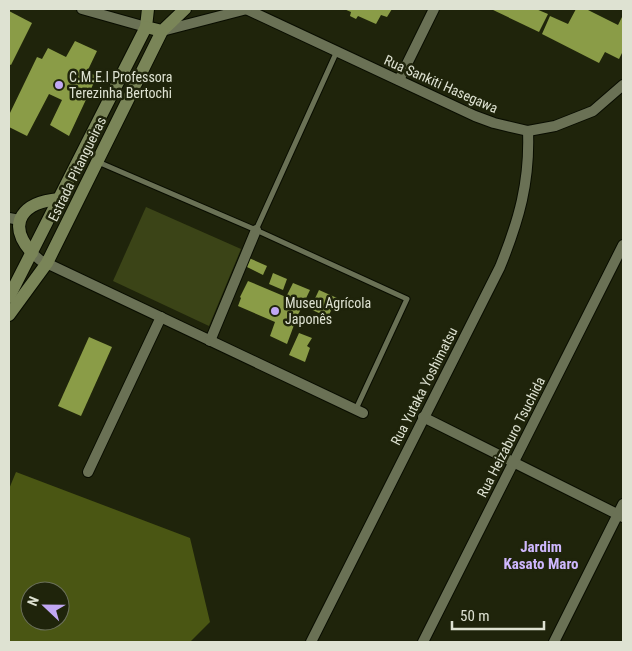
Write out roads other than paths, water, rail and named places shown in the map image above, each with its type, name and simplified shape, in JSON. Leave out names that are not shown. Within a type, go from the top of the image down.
[{"type":"street","points":[[82,9],[100,11],[162,31]]},
{"type":"street","points":[[146,27],[148,9]]},
{"type":"street","name":"Estrada Pitangueiras","points":[[9,315],[47,263],[162,31],[185,9]]},
{"type":"street","name":"Rua Sankiti Hasegawa","points":[[162,31],[247,9],[494,123],[528,131],[555,126],[593,111],[623,85]]},
{"type":"street","points":[[399,80],[434,9]]},
{"type":"street","name":"Estrada Pitangueiras","points":[[9,298],[146,27]]},
{"type":"street","name":"Rua Yutaka Yoshimatsu","points":[[310,642],[500,267],[521,209],[529,157],[528,131]]},
{"type":"street","points":[[60,199],[38,202],[14,219],[21,239],[32,253],[47,263],[360,411]]},
{"type":"street","points":[[210,340],[256,230]]},
{"type":"street","name":"Rua Heizaburo Tsuchida","points":[[423,642],[623,245]]},
{"type":"street","points":[[88,472],[161,316]]},
{"type":"street","points":[[424,417],[621,516]]},
{"type":"street","points":[[554,642],[621,516],[623,504]]},
{"type":"lane","points":[[256,230],[337,51]]},
{"type":"lane","points":[[97,162],[256,230],[407,299],[360,411]]},
{"type":"place","name":"C.M.E.I Professora Terezinha Bertochi","points":[[59,85]]},
{"type":"place","name":"Museu Agrícola Japonês","points":[[275,311]]},
{"type":"district","name":"Jardim Kasato Maro","points":[[541,556]]}]
